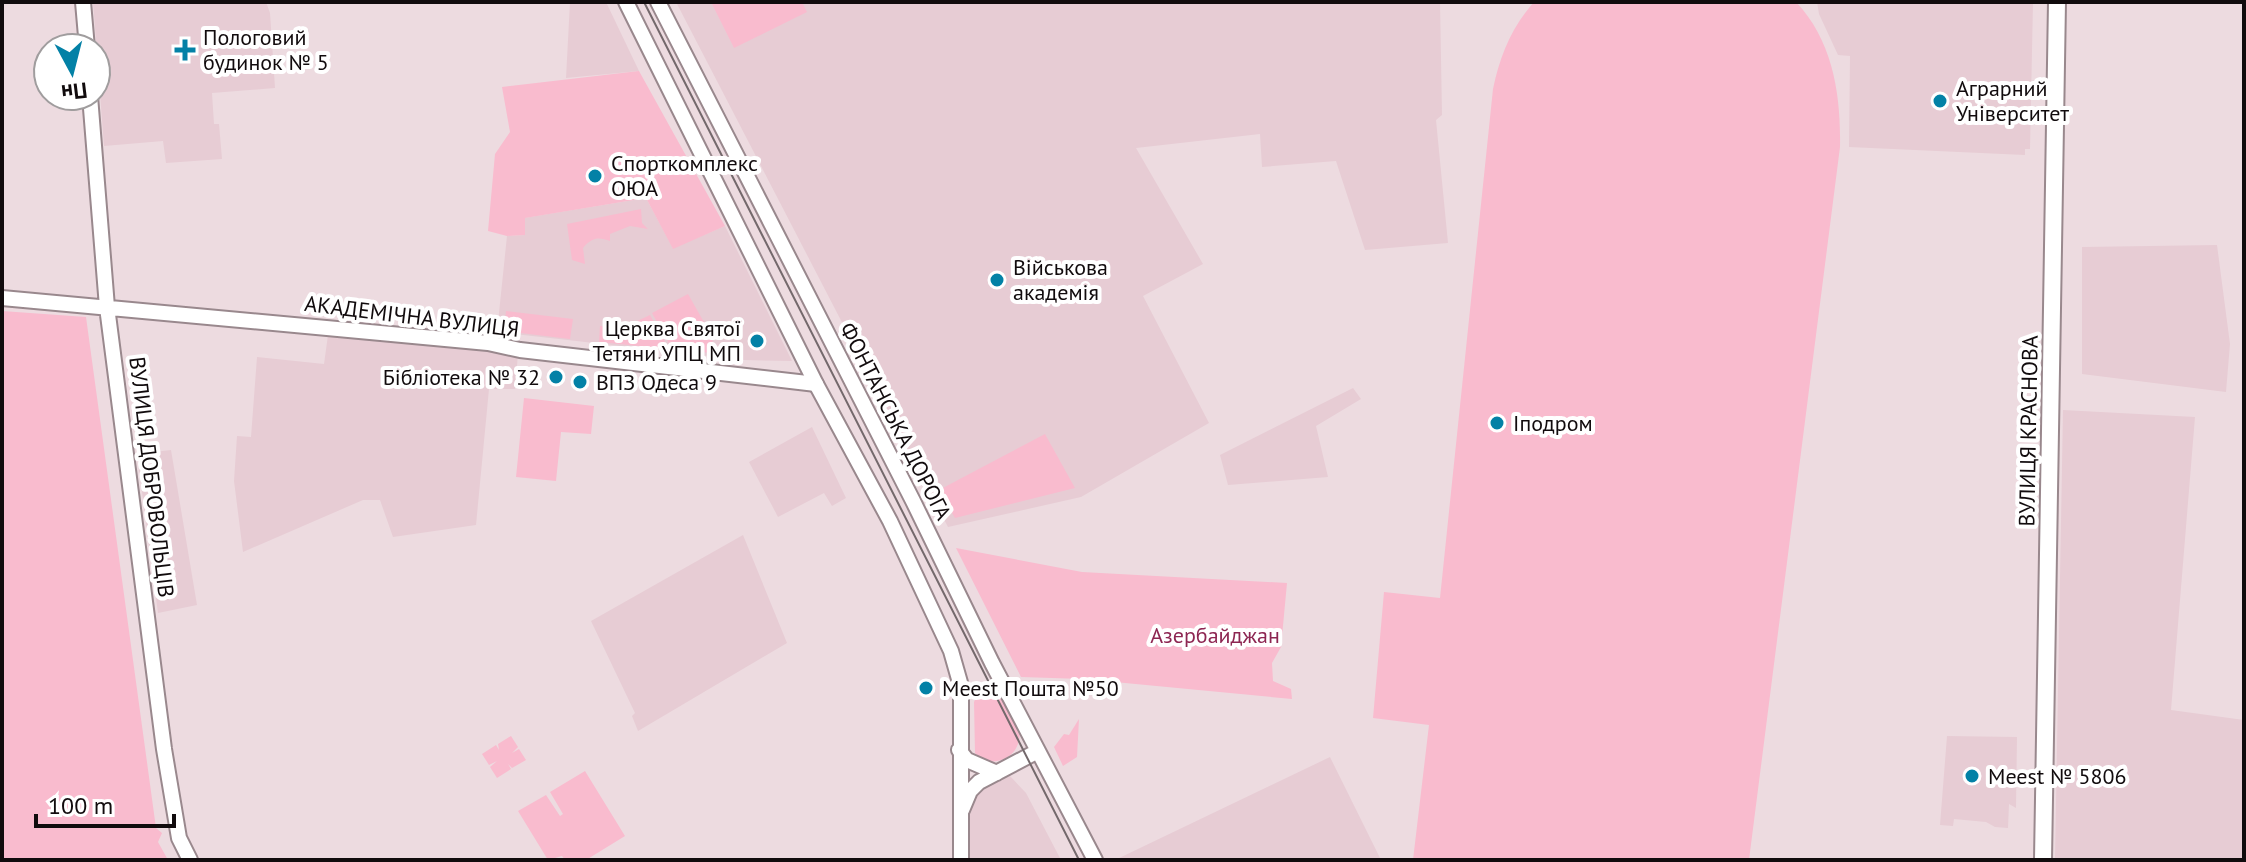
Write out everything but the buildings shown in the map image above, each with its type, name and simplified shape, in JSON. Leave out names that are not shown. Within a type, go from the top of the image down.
[{"type":"main road","points":[[83,2],[86,32]]},
{"type":"main road","points":[[626,2],[816,384],[890,521],[951,651],[961,686],[961,860]]},
{"type":"main road","name":"ФОНТАНСЬКА ДОРОГА","points":[[658,2],[1095,860]]},
{"type":"main road","name":"ВУЛИЦЯ КРАСНОВА","points":[[2043,860],[2057,2]]},
{"type":"main road","name":"ВУЛИЦЯ ДОБРОВОЛЬЦІВ","points":[[91,112],[107,307],[164,749],[179,838],[190,860]]},
{"type":"main road","name":"АКАДЕМІЧНА ВУЛИЦЯ","points":[[2,298],[488,343],[520,350],[816,384]]},
{"type":"main road","points":[[959,750],[967,760],[997,773]]},
{"type":"main road","points":[[960,813],[970,791],[979,782],[1038,751]]},
{"type":"shaded area","name":"Пологовий будинок № 5","points":[[93,2],[266,2],[270,13],[275,88],[212,93],[214,124],[219,124],[222,159],[166,163],[163,141],[104,146],[101,112],[112,112],[112,32],[95,32]]},
{"type":"shaded area","points":[[570,2],[606,2],[639,71],[566,78]]},
{"type":"shaded area","name":"Військова академія","points":[[676,2],[1440,2],[1442,115],[1436,120],[1448,243],[1365,250],[1336,161],[1262,167],[1260,134],[1136,148],[1203,264],[1143,296],[1209,423],[1081,497],[948,527]]},
{"type":"shaded area","name":"Аграрний Університет","points":[[1817,2],[2033,2],[2030,149],[2025,149],[2025,155],[1849,147],[1850,56],[1838,55],[1819,14]]},
{"type":"shaded area","points":[[646,198],[673,248],[725,226],[792,361],[744,360],[497,332],[507,236],[525,235],[524,218]]},
{"type":"shaded area","points":[[2217,245],[2230,344],[2226,392],[2082,374],[2082,247]]},
{"type":"shaded area","points":[[328,335],[518,354],[515,389],[489,389],[476,525],[393,537],[380,500],[363,500],[243,552],[234,481],[237,436],[251,437],[257,357],[324,364]]},
{"type":"shaded area","points":[[1353,388],[1361,399],[1316,426],[1328,477],[1228,485],[1220,455]]},
{"type":"shaded area","points":[[2063,410],[2195,417],[2171,710],[2244,720],[2244,860],[2055,860]]},
{"type":"shaded area","points":[[812,427],[846,498],[832,506],[824,493],[778,517],[749,462]]},
{"type":"shaded area","points":[[171,450],[197,605],[158,613],[137,454]]},
{"type":"shaded area","points":[[743,535],[787,643],[638,731],[632,716],[635,713],[591,621]]},
{"type":"shaded area","points":[[1947,736],[2017,737],[2016,808],[2009,804],[2008,828],[1954,819],[1953,826],[1940,825]]},
{"type":"shaded area","points":[[1330,757],[1381,860],[1115,860]]},
{"type":"shaded area","points":[[1010,776],[1026,793],[1061,860],[965,860],[964,815],[977,791],[999,778]]},
{"type":"green space","points":[[711,2],[802,2],[807,12],[734,48]]},
{"type":"green space","points":[[1534,2],[1796,2],[1819,34],[1832,70],[1839,108],[1840,147],[1749,860],[1413,860],[1429,725],[1373,718],[1384,592],[1440,598],[1493,89],[1508,43]]},
{"type":"green space","name":"Спорткомплекс ОЮА","points":[[639,71],[725,226],[673,249],[646,198],[525,218],[525,235],[507,236],[488,231],[495,154],[510,132],[502,87]]},
{"type":"green space","points":[[641,209],[642,223],[648,229],[630,226],[610,234],[610,241],[593,240],[583,248],[585,264],[572,260],[567,224]]},
{"type":"green space","points":[[688,294],[713,338],[711,353],[672,349],[652,313]]},
{"type":"green space","points":[[2,311],[86,317],[156,828],[162,833],[158,842],[168,860],[2,860]]},
{"type":"green space","points":[[506,311],[573,319],[570,339],[504,331]]},
{"type":"green space","points":[[650,315],[669,349],[599,342],[600,326],[622,328]]},
{"type":"green space","points":[[524,398],[594,406],[591,434],[561,432],[556,481],[516,477]]},
{"type":"green space","points":[[1045,434],[1075,488],[955,518],[939,490]]},
{"type":"green space","name":"Азербайджан","points":[[956,548],[1082,572],[1287,583],[1281,647],[1272,663],[1273,681],[1291,689],[1292,699],[1083,679],[1021,677]]},
{"type":"green space","points":[[992,679],[1020,730],[1015,750],[1006,758],[995,761],[984,760],[975,753],[974,702],[981,685]]},
{"type":"green space","points":[[1079,719],[1077,757],[1063,766],[1054,747],[1064,734],[1069,735]]},
{"type":"green space","points":[[511,736],[518,747],[512,753],[519,749],[526,760],[512,768],[508,764],[511,769],[497,778],[490,767],[497,761],[489,765],[482,754],[496,745],[499,750],[498,744]]},
{"type":"green space","points":[[585,771],[625,836],[586,860],[565,860],[562,856],[548,860],[518,811],[546,795],[560,816],[563,814],[550,792]]},
{"type":"tram line","points":[[644,2],[1079,860]]},
{"type":"place","name":"Пологовий будинок № 5","points":[[185,50]]},
{"type":"place","name":"Аграрний Університет","points":[[1940,101]]},
{"type":"place","name":"Спорткомплекс ОЮА","points":[[595,176]]},
{"type":"place","name":"Військова академія","points":[[997,280]]},
{"type":"place","name":"Церква Святої Тетяни УПЦ МП","points":[[757,341]]},
{"type":"place","name":"Бібліотека № 32","points":[[556,377]]},
{"type":"place","name":"ВПЗ Одеса 9","points":[[580,382]]},
{"type":"place","name":"Іподром","points":[[1497,423]]},
{"type":"place","name":"Meest Пошта №50","points":[[926,688]]},
{"type":"place","name":"Meest № 5806","points":[[1972,776]]}]
